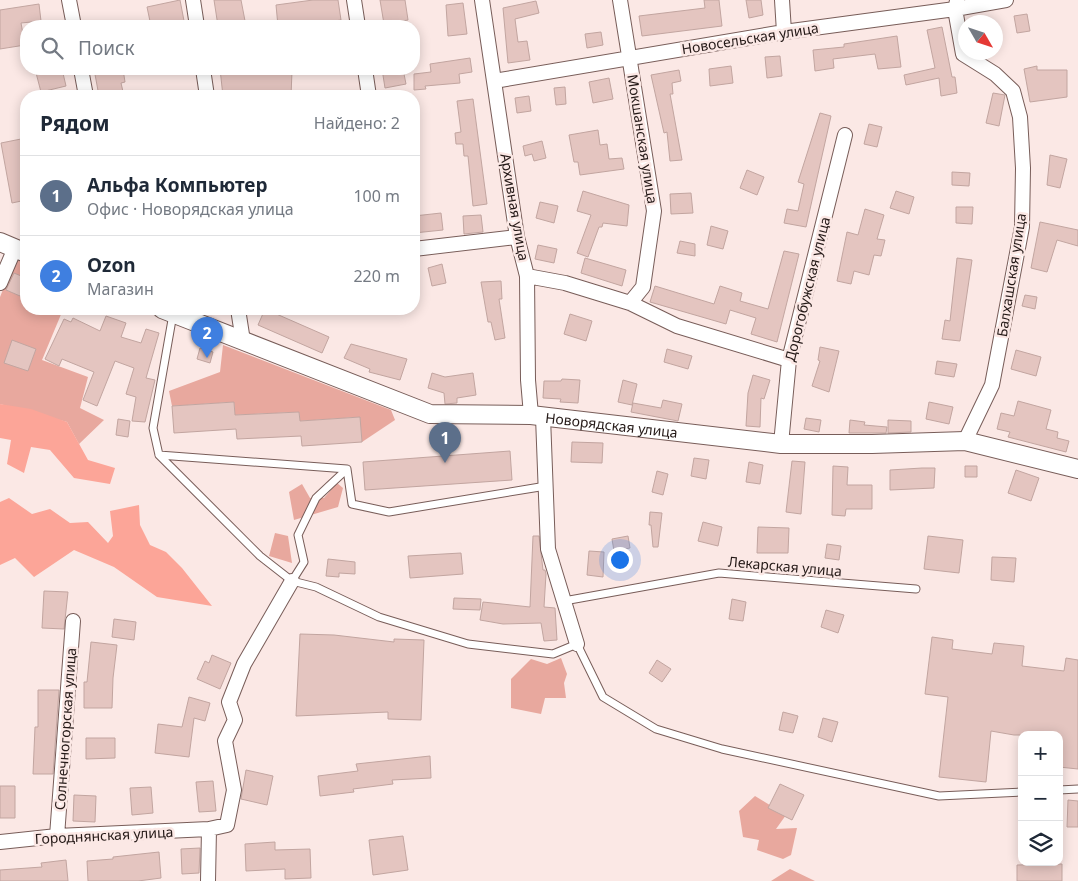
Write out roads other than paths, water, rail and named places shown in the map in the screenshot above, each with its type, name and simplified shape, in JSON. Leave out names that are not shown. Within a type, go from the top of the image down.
[{"type":"street","points":[[69,0],[73,20]]},
{"type":"street","points":[[193,0],[196,20]]},
{"type":"street","points":[[354,0],[357,20]]},
{"type":"street","name":"Архивная улица","points":[[482,0],[517,237],[527,276],[528,380],[537,416],[546,486],[548,549],[577,644]]},
{"type":"street","name":"Мокшанская улица","points":[[620,0],[654,210],[643,287],[630,303]]},
{"type":"street","points":[[782,0],[784,32]]},
{"type":"street","name":"Новосельская улица","points":[[494,81],[784,32],[956,5],[1006,0]]},
{"type":"street","name":"Балхашская улица","points":[[956,5],[963,54],[995,74],[1013,91],[1020,117],[1023,168],[1022,227],[992,385],[965,441]]},
{"type":"street","points":[[82,75],[85,90]]},
{"type":"street","points":[[204,75],[206,90]]},
{"type":"street","points":[[366,75],[368,90]]},
{"type":"street","name":"Дорогобужская улица","points":[[780,444],[789,360],[845,136]]},
{"type":"street","points":[[420,248],[517,237]]},
{"type":"street","points":[[0,283],[8,245]]},
{"type":"street","points":[[527,276],[565,283],[630,303],[676,326],[789,360]]},
{"type":"street","name":"Новорядская улица","points":[[178,315],[430,414],[537,416],[780,444],[965,441],[1078,469]]},
{"type":"street","points":[[239,315],[243,341]]},
{"type":"street","points":[[208,881],[209,829],[228,825],[234,790],[225,741],[235,720],[230,702],[244,664],[292,581]]},
{"type":"street","name":"Солнечногорская улица","points":[[57,836],[73,621]]},
{"type":"street","name":"Городнянская улица","points":[[0,842],[57,836],[209,829]]},
{"type":"lane","points":[[167,315],[153,428],[159,455],[260,556],[292,581],[316,586],[379,618],[468,644],[553,654],[577,644],[603,698],[656,729],[722,749],[939,796],[1018,792]]},
{"type":"lane","points":[[159,455],[347,469]]},
{"type":"lane","points":[[347,469],[352,504],[389,512],[546,486]]},
{"type":"lane","points":[[292,581],[304,562],[298,535],[316,498],[347,469]]},
{"type":"lane","name":"Лекарская улица","points":[[564,601],[719,573],[916,590]]},
{"type":"lane","points":[[1063,790],[1078,789]]},
{"type":"place","name":"Ozon","points":[[207,358]]},
{"type":"place","name":"Альфа Компьютер","points":[[445,463]]}]
